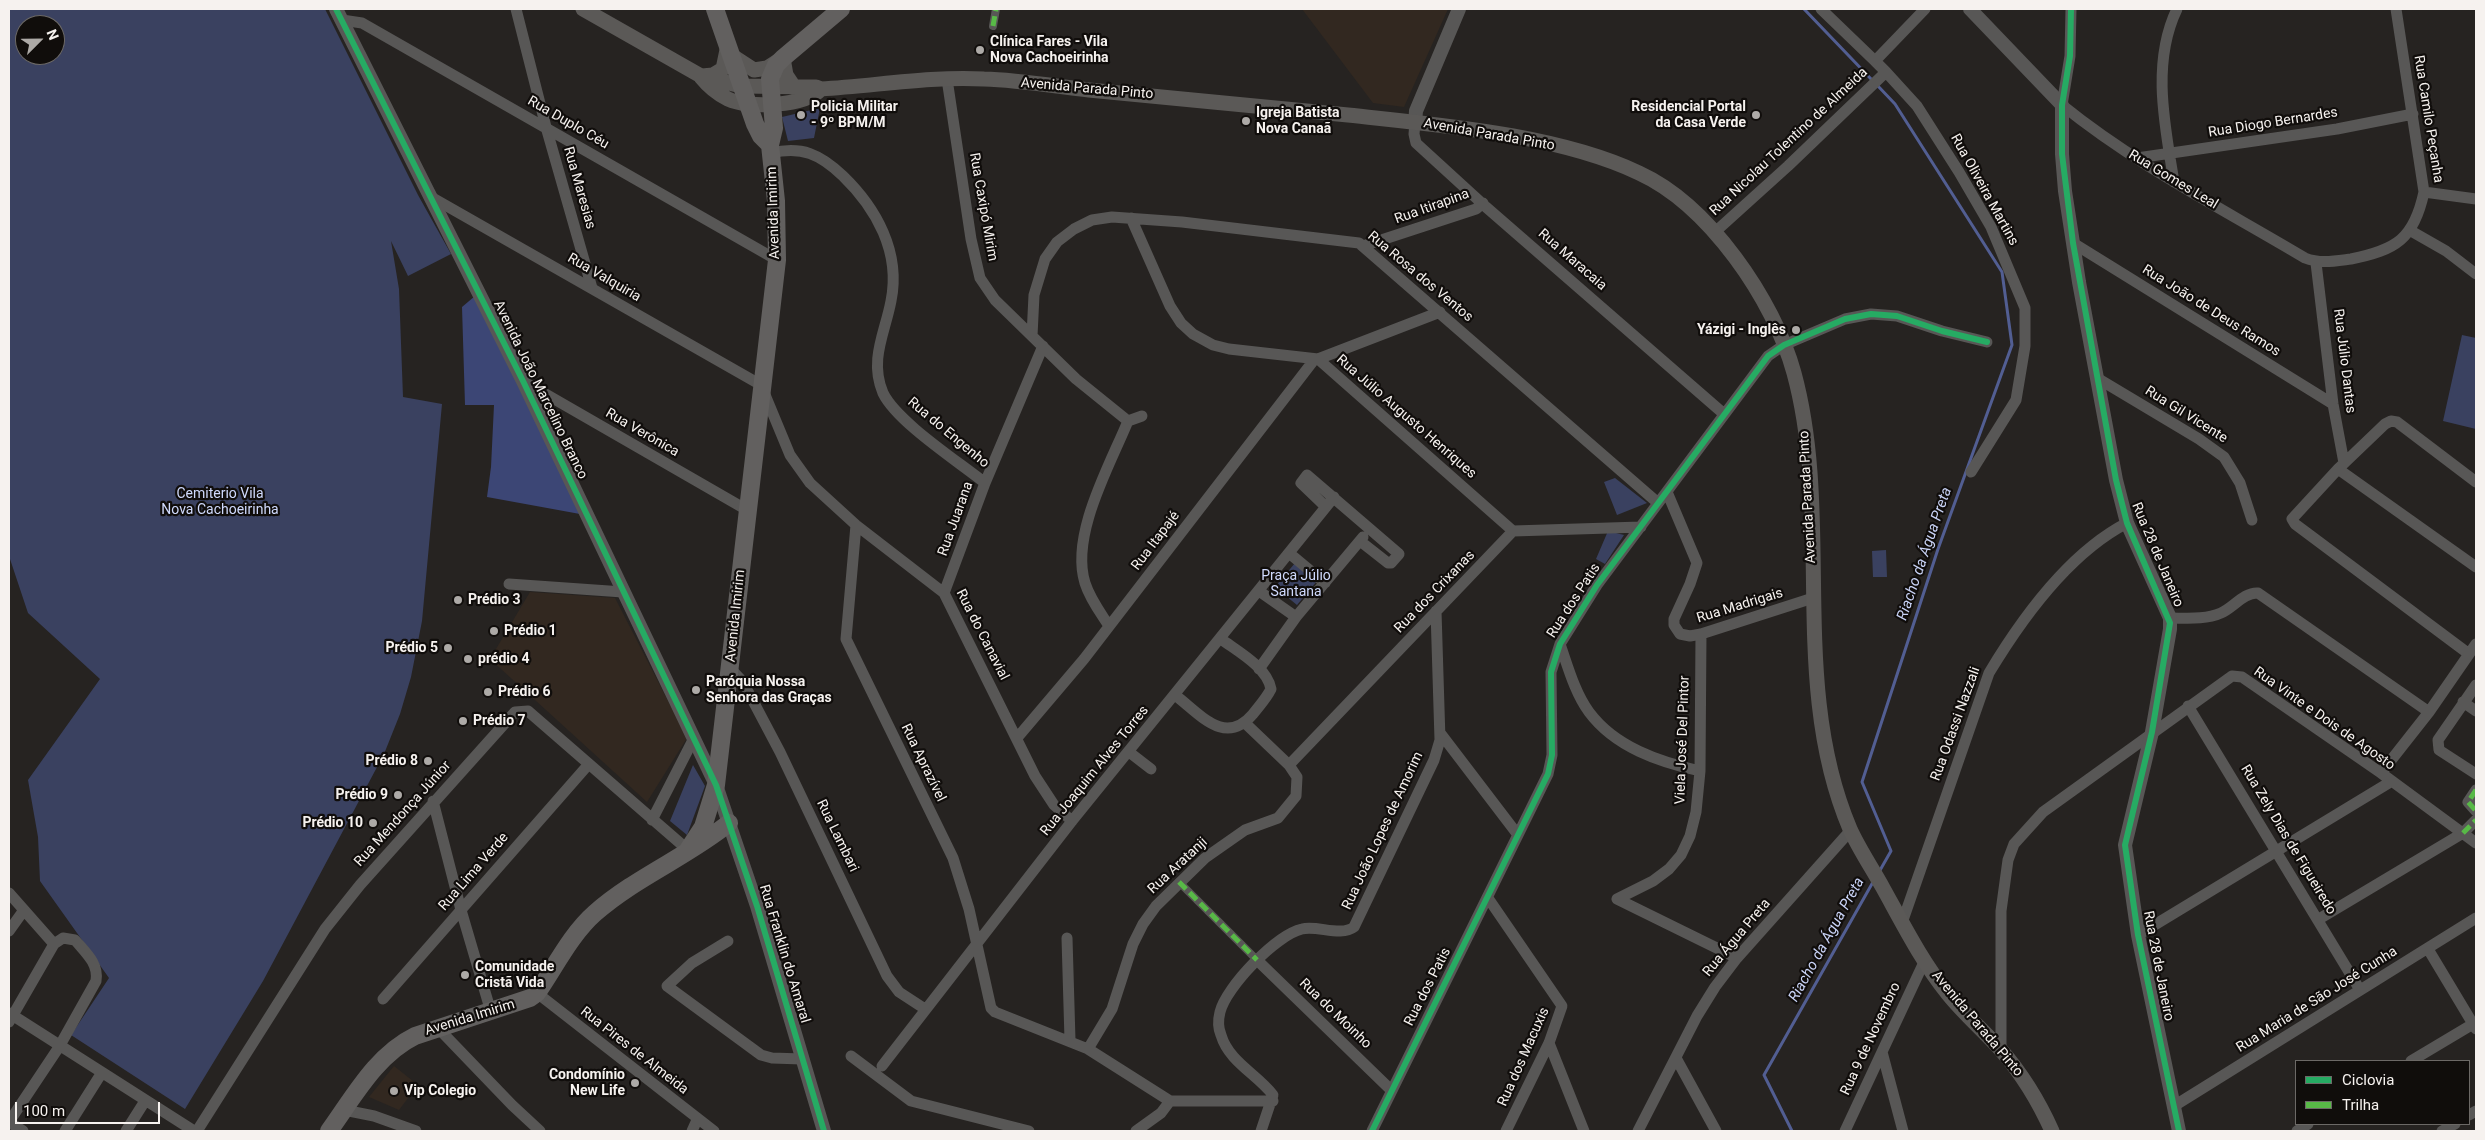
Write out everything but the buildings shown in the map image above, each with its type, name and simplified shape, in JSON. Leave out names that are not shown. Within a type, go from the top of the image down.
[{"type":"main road","points":[[583,9],[700,76],[713,75],[723,69],[729,50]]},
{"type":"main road","points":[[715,9],[757,130],[770,149]]},
{"type":"main road","points":[[729,50],[754,70],[767,68],[783,58],[841,9]]},
{"type":"main road","points":[[770,87],[772,72],[783,58]]},
{"type":"main road","points":[[783,58],[786,75],[794,87]]},
{"type":"main road","name":"Avenida Parada Pinto","points":[[700,76],[741,86],[794,87],[821,90],[947,79],[984,79],[1415,122],[1538,141],[1588,154],[1638,172],[1657,183],[1715,232],[1752,280],[1769,308],[1784,345],[1797,386],[1807,444],[1813,598],[1819,695],[1824,739],[1830,767],[1851,830],[1902,923],[1925,960],[1963,1012],[2001,1050],[2034,1095],[2052,1131]]},
{"type":"main road","name":"Avenida Parada Pinto","points":[[700,76],[710,87],[730,100],[747,104],[772,105],[804,99],[815,95],[821,90]]},
{"type":"main road","name":"Avenida Imirim","points":[[328,1131],[374,1070],[388,1055],[411,1038],[524,1002],[537,993],[576,935],[595,913],[637,882],[688,850],[703,827],[716,785],[777,260],[777,217],[770,149],[774,128],[770,87]]},
{"type":"main road","points":[[688,850],[729,823]]},
{"type":"street","name":"Rua Maresias","points":[[516,9],[546,127],[592,288]]},
{"type":"street","points":[[993,26],[996,9]]},
{"type":"street","points":[[1415,122],[1416,111],[1459,9]]},
{"type":"street","points":[[1821,9],[1875,62]]},
{"type":"street","name":"Rua Nicolau Tolentino de Almeida","points":[[1715,232],[1788,166],[1886,72],[1875,62],[1925,9]]},
{"type":"street","name":"Rua Gomes Leal","points":[[1970,9],[2062,105],[2096,132],[2174,182],[2305,258],[2316,262]]},
{"type":"street","points":[[2062,105],[2070,56],[2071,9]]},
{"type":"street","points":[[2174,182],[2164,110],[2162,76],[2168,32],[2177,9]]},
{"type":"street","name":"Rua Camilo Peçanha","points":[[2396,9],[2424,192],[2418,219],[2411,231]]},
{"type":"street","name":"Rua Duplo Céu","points":[[339,15],[362,23],[777,260]]},
{"type":"street","name":"Avenida João Marcelino Branco","points":[[339,15],[523,381],[716,785]]},
{"type":"street","name":"Rua Oliveira Martins","points":[[1886,72],[1917,106],[1959,172],[1991,227],[2025,308],[2025,346],[2016,400],[1971,472]]},
{"type":"street","name":"Rua Caxipó Mirim","points":[[947,79],[971,239],[980,278],[995,300],[1076,379],[1128,421]]},
{"type":"street","name":"Rua 28 de Janeiro","points":[[2062,105],[2062,154],[2072,242],[2111,458],[2127,524],[2170,618],[2170,628],[2152,732],[2125,845],[2138,935],[2179,1131]]},
{"type":"street","name":"Rua Diogo Bernardes","points":[[2137,158],[2337,129],[2413,114]]},
{"type":"street","name":"Rua Maracaia","points":[[1415,122],[1414,134],[1416,143],[1482,204],[1724,414]]},
{"type":"street","name":"Rua do Engenho","points":[[770,149],[796,150],[822,160],[838,171],[867,202],[880,223],[889,245],[892,267],[892,300],[878,348],[876,364],[884,394],[900,414],[919,431],[985,483]]},
{"type":"street","points":[[2424,192],[2476,199]]},
{"type":"street","name":"Rua Valquiria","points":[[431,197],[761,385]]},
{"type":"street","name":"Rua Itirapina","points":[[1363,246],[1476,209],[1482,204]]},
{"type":"street","name":"Rua Rosa dos Ventos","points":[[1032,336],[1033,303],[1038,276],[1045,259],[1057,242],[1074,229],[1092,220],[1112,217],[1131,218],[1359,243],[1658,503]]},
{"type":"street","name":"Rua Júlio Augusto Henriques","points":[[1131,218],[1170,306],[1181,323],[1193,334],[1213,345],[1229,349],[1316,360],[1513,531]]},
{"type":"street","points":[[2316,262],[2374,254],[2391,248],[2411,231],[2446,251],[2476,274]]},
{"type":"street","name":"Rua João de Deus Ramos","points":[[2072,242],[2333,404]]},
{"type":"street","name":"Rua Júlio Dantas","points":[[2316,262],[2341,466]]},
{"type":"street","points":[[1316,360],[1440,312]]},
{"type":"street","name":"Rua dos Patis","points":[[1372,1131],[1488,898],[1551,764],[1551,672],[1560,644],[1597,586],[1768,356],[1784,345],[1845,319],[1871,314],[1897,316],[1942,331],[1987,342]]},
{"type":"street","name":"Rua Juarana","points":[[944,593],[985,483],[1043,346]]},
{"type":"street","name":"Rua Itapajé","points":[[1017,738],[1050,702],[1316,360]]},
{"type":"street","name":"Rua Gil Vicente","points":[[2097,378],[2199,439],[2224,457],[2240,483],[2252,520]]},
{"type":"street","name":"Rua Verônica","points":[[523,381],[747,510]]},
{"type":"street","name":"Rua do Canavial","points":[[761,385],[790,455],[810,483],[856,525],[944,593],[1043,790],[1054,805],[1072,822]]},
{"type":"street","points":[[1109,626],[1090,596],[1084,581],[1081,565],[1082,547],[1091,511],[1128,421],[1142,416]]},
{"type":"street","points":[[757,424],[768,420],[776,421]]},
{"type":"street","points":[[2469,654],[2294,524],[2292,519],[2341,466],[2391,421],[2397,422],[2476,482]]},
{"type":"street","points":[[2341,466],[2476,567]]},
{"type":"street","points":[[1326,507],[1301,483],[1307,475],[1399,554],[1388,564],[1360,542]]},
{"type":"street","name":"Rua Madrigais","points":[[1667,492],[1697,562],[1690,584],[1677,608],[1674,625],[1680,634],[1684,636],[1701,634],[1813,598]]},
{"type":"street","name":"Rua Joaquim Alves Torres","points":[[882,1066],[1072,822],[1334,497]]},
{"type":"street","name":"Rua Odassi Nazzali","points":[[1902,923],[1989,673],[2000,654],[2058,578],[2104,536],[2127,524]]},
{"type":"street","name":"Rua Aprazível","points":[[856,525],[846,639],[953,858],[977,945],[988,1002],[995,1012],[1070,1040]]},
{"type":"street","points":[[1513,531],[1641,527]]},
{"type":"street","points":[[1259,669],[1296,617],[1370,528]]},
{"type":"street","name":"Rua dos Crixanas","points":[[1289,764],[1513,531]]},
{"type":"street","points":[[1289,553],[1325,583]]},
{"type":"street","points":[[509,584],[623,592]]},
{"type":"street","points":[[1259,591],[1296,617]]},
{"type":"street","points":[[2170,618],[2212,616],[2228,609],[2249,594],[2258,593],[2429,712]]},
{"type":"street","name":"Rua João Lopes de Amorim","points":[[1273,1101],[1272,1093],[1243,1067],[1228,1050],[1221,1036],[1218,1024],[1225,1001],[1258,960],[1274,944],[1301,929],[1318,928],[1345,932],[1354,927],[1434,760],[1441,734],[1436,612]]},
{"type":"street","name":"Viela José Del Pintor","points":[[1701,634],[1700,771],[1696,812],[1690,836],[1681,855],[1669,869],[1653,881],[1618,899],[1737,958]]},
{"type":"street","points":[[1175,695],[1217,727],[1227,730],[1246,723],[1271,689],[1268,679],[1259,669],[1221,639]]},
{"type":"street","points":[[1560,644],[1588,712],[1601,725],[1618,739],[1653,758],[1700,771]]},
{"type":"street","points":[[2381,773],[2429,712],[2476,644]]},
{"type":"street","name":"Rua Lambari","points":[[730,668],[743,682],[780,752],[887,976],[899,992],[925,1009]]},
{"type":"street","name":"Rua Vinte e Dois de Agosto","points":[[2001,1050],[2001,911],[2008,860],[2014,844],[2042,812],[2079,788],[2152,732],[2232,676],[2242,677],[2381,773],[2476,843]]},
{"type":"street","points":[[2476,685],[2438,740],[2437,746],[2439,750],[2476,774]]},
{"type":"street","points":[[2463,702],[2476,711]]},
{"type":"street","name":"Rua Zely Dias de Figueiredo","points":[[2188,706],[2319,919],[2360,990]]},
{"type":"street","name":"Rua Mendonça Júnior","points":[[196,1131],[325,929],[360,885],[433,801],[515,712],[519,710],[528,711],[688,850]]},
{"type":"street","name":"Rua Aratanji","points":[[1088,1048],[1112,1009],[1133,944],[1143,924],[1179,882],[1205,858],[1245,830],[1278,818],[1296,796],[1297,777],[1289,764],[1246,723]]},
{"type":"street","points":[[1441,734],[1518,835]]},
{"type":"street","points":[[652,820],[693,740]]},
{"type":"street","points":[[1129,752],[1151,769]]},
{"type":"street","name":"Rua Lima Verde","points":[[383,998],[588,765]]},
{"type":"street","points":[[2138,935],[2392,781]]},
{"type":"street","name":"Rua Franklin do Amaral","points":[[716,785],[757,906],[824,1131]]},
{"type":"street","points":[[2476,790],[2468,802],[2476,811]]},
{"type":"street","points":[[433,801],[461,910],[491,1012]]},
{"type":"street","points":[[2319,919],[2464,833],[2476,820]]},
{"type":"street","name":"Rua Água Preta","points":[[1638,1131],[1711,994],[1737,958],[1851,830]]},
{"type":"street","points":[[1179,882],[1258,960]]},
{"type":"street","points":[[9,893],[54,944]]},
{"type":"street","name":"Rua dos Macuxis","points":[[1488,898],[1560,1001],[1562,1011],[1549,1043],[1506,1131]]},
{"type":"street","points":[[9,931],[24,910]]},
{"type":"street","name":"Rua Maria de São José Cunha","points":[[2174,1106],[2476,918]]},
{"type":"street","points":[[23,1131],[9,1122],[59,1047],[96,981],[98,973],[94,963],[75,940],[63,938],[54,944],[10,1017],[59,1047],[145,1101],[196,1131]]},
{"type":"street","points":[[1067,938],[1070,1040],[1088,1048],[1170,1101],[1273,1101],[1261,1131]]},
{"type":"street","points":[[728,941],[692,963],[667,986],[761,1055],[772,1058],[802,1059]]},
{"type":"street","points":[[2413,1060],[2475,1026],[2428,949]]},
{"type":"street","name":"Rua do Moinho","points":[[1258,960],[1391,1090]]},
{"type":"street","name":"Rua 9 de Novembro","points":[[1846,1131],[1925,960]]},
{"type":"street","name":"Rua Pires de Almeida","points":[[537,993],[697,1120],[714,1131]]},
{"type":"street","points":[[438,1028],[512,1106],[540,1131]]},
{"type":"street","points":[[1549,1043],[1584,1131]]},
{"type":"street","points":[[1882,1052],[1903,1131]]},
{"type":"street","points":[[851,1056],[911,1100],[1029,1131]]},
{"type":"street","points":[[1676,1058],[1716,1131]]},
{"type":"street","points":[[64,1131],[102,1074]]},
{"type":"street","points":[[126,1131],[145,1101]]},
{"type":"street","points":[[1136,1131],[1162,1113],[1170,1101]]},
{"type":"street","points":[[344,1110],[374,1116],[416,1131]]},
{"type":"street","points":[[692,1131],[697,1120]]},
{"type":"street","points":[[2442,1131],[2453,1125]]},
{"type":"shaded area","points":[[1302,9],[1448,9],[1404,107],[1373,103]]},
{"type":"shaded area","points":[[475,296],[580,514],[487,497],[491,467],[494,405],[465,405],[462,307]]},
{"type":"shaded area","points":[[530,592],[615,598],[687,738],[647,802],[490,659]]},
{"type":"shaded area","name":"Vip Colegio","points":[[394,1066],[418,1085],[399,1110],[369,1097]]},
{"type":"green space","name":"Cemiterio Vila Nova Cachoeirinha","points":[[9,9],[325,9],[418,195],[451,254],[408,276],[391,241],[399,289],[403,397],[442,404],[422,621],[411,677],[400,714],[384,754],[263,981],[185,1109],[71,1035],[109,978],[40,881],[38,837],[28,780],[100,679],[28,613],[9,556]]},
{"type":"green space","points":[[820,108],[814,138],[788,141],[782,117]]},
{"type":"green space","points":[[2462,335],[2476,338],[2476,429],[2443,421]]},
{"type":"green space","points":[[1615,478],[1647,503],[1617,515],[1604,482]]},
{"type":"green space","points":[[1608,531],[1624,535],[1605,564],[1596,559]]},
{"type":"green space","points":[[1886,550],[1887,577],[1873,577],[1872,551]]},
{"type":"green space","name":"Praça Júlio Santana","points":[[1295,563],[1317,581],[1297,605],[1275,587]]},
{"type":"green space","points":[[693,765],[705,786],[687,835],[670,821]]},
{"type":"waterway","name":"Riacho da Água Preta","points":[[1804,9],[1872,80]]},
{"type":"waterway","name":"Riacho da Água Preta","points":[[1877,85],[1895,104],[2002,272],[2012,345],[1938,549],[1862,782],[1891,851],[1879,872]]},
{"type":"waterway","name":"Riacho da Água Preta","points":[[1792,1131],[1764,1075],[1873,882]]},
{"type":"marked path","points":[[993,26],[996,9]]},
{"type":"marked path","points":[[2476,790],[2468,802],[2476,811]]},
{"type":"marked path","points":[[2463,833],[2476,820]]},
{"type":"marked path","points":[[1179,882],[1257,960]]},
{"type":"cycle path","points":[[336,9],[523,381],[716,785],[757,906],[824,1131]]},
{"type":"cycle path","points":[[2071,9],[2070,56],[2062,105],[2062,154],[2073,243],[2116,480],[2127,523],[2170,623],[2152,732],[2125,845],[2138,935],[2179,1131]]},
{"type":"cycle path","points":[[1372,1131],[1548,774],[1552,755],[1551,672],[1560,644],[1597,585],[1768,356],[1784,345],[1845,319],[1871,314],[1897,316],[1942,331],[1987,342]]},
{"type":"place","name":"Clínica Fares - Vila Nova Cachoeirinha","points":[[980,50]]},
{"type":"place","name":"Policia Militar - 9º BPM/M","points":[[801,115]]},
{"type":"place","name":"Residencial Portal da Casa Verde","points":[[1756,115]]},
{"type":"place","name":"Igreja Batista Nova Canaã","points":[[1246,121]]},
{"type":"place","name":"Yázigi - Inglês","points":[[1796,330]]},
{"type":"place","name":"Prédio 3","points":[[458,600]]},
{"type":"place","name":"Prédio 1","points":[[494,631]]},
{"type":"place","name":"Prédio 5","points":[[448,648]]},
{"type":"place","name":"prédio 4","points":[[468,659]]},
{"type":"place","name":"Paróquia Nossa Senhora das Graças","points":[[696,690]]},
{"type":"place","name":"Prédio 6","points":[[488,692]]},
{"type":"place","name":"Prédio 7","points":[[463,721]]},
{"type":"place","name":"Prédio 8","points":[[428,761]]},
{"type":"place","name":"Prédio 9","points":[[398,795]]},
{"type":"place","name":"Prédio 10","points":[[373,823]]},
{"type":"place","name":"Comunidade Cristã Vida","points":[[465,975]]},
{"type":"place","name":"Condomínio New Life","points":[[635,1083]]},
{"type":"place","name":"Vip Colegio","points":[[394,1091]]}]
